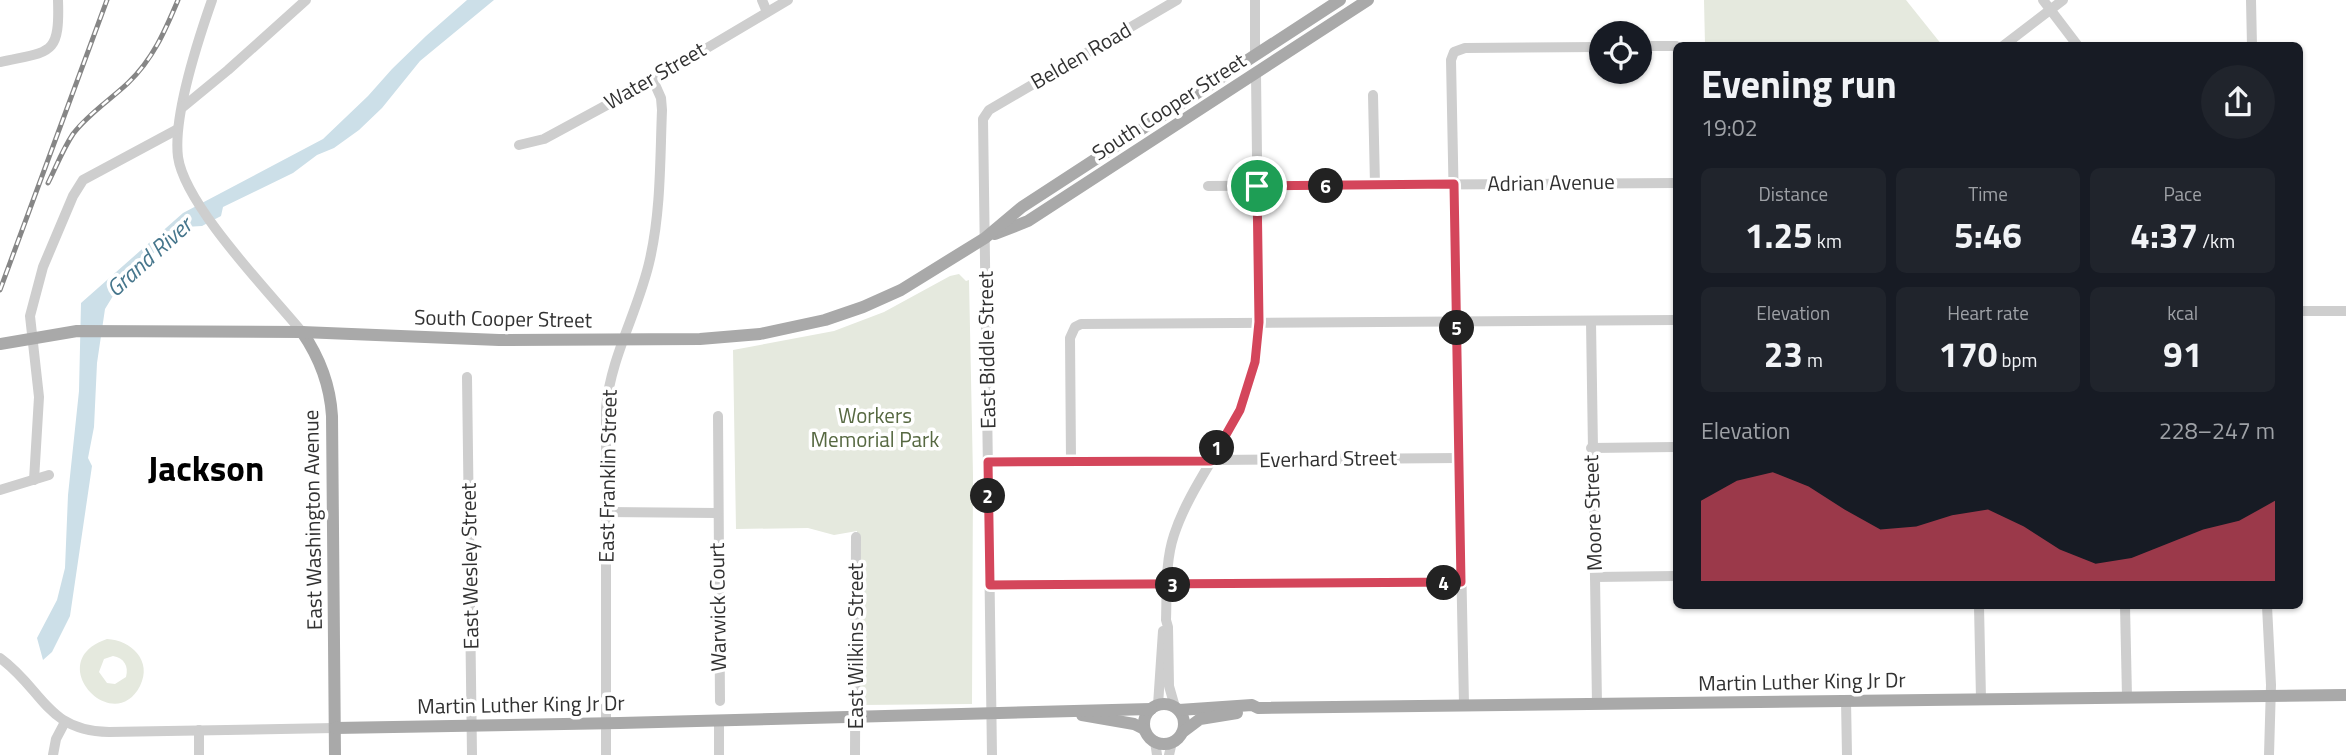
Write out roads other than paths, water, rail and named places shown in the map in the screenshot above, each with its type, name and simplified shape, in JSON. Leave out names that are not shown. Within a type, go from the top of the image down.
[{"type":"main road","name":"South Cooper Street","points":[[1,346],[34,337],[77,331],[302,332],[464,340],[623,339],[722,338],[808,325],[892,294],[935,271],[985,238],[1022,207],[1340,0]]},
{"type":"main road","name":"South Cooper Street","points":[[985,238],[1028,220],[1368,0]]},
{"type":"main road","points":[[1255,55],[1256,74]]},
{"type":"main road","name":"East Washington Avenue","points":[[302,332],[318,357],[332,407],[335,755]]},
{"type":"main road","name":"Martin Luther King Jr Dr","points":[[1184,731],[1200,719],[1258,708],[2346,695]]},
{"type":"main road","name":"Martin Luther King Jr Dr","points":[[1177,709],[1252,705],[1258,708]]},
{"type":"main road","points":[[1154,707],[1177,709],[1185,720],[1184,731],[1172,742],[1155,741],[1144,729],[1144,719],[1154,707]]},
{"type":"main road","name":"Martin Luther King Jr Dr","points":[[335,727],[992,714],[1101,709],[1136,711],[1154,707]]},
{"type":"main road","name":"Martin Luther King Jr Dr","points":[[1072,712],[1134,724],[1144,729]]},
{"type":"street","points":[[0,62],[44,52],[52,47],[59,30],[58,0]]},
{"type":"street","name":"East Washington Avenue","points":[[212,0],[182,107],[178,129],[180,164],[196,200],[214,225],[302,332]]},
{"type":"street","points":[[182,107],[229,70],[306,0]]},
{"type":"street","points":[[762,0],[767,12]]},
{"type":"street","name":"Water Street","points":[[519,145],[544,139],[653,80],[788,0]]},
{"type":"street","name":"Belden Road","points":[[985,113],[1177,0]]},
{"type":"street","points":[[1255,0],[1255,55]]},
{"type":"street","points":[[2043,0],[2075,42]]},
{"type":"street","points":[[2008,42],[2063,0]]},
{"type":"street","points":[[2251,0],[2252,42]]},
{"type":"street","points":[[1652,46],[1673,46]]},
{"type":"street","points":[[1464,705],[1451,60],[1454,52],[1465,48],[1589,47]]},
{"type":"street","points":[[1177,709],[1168,686],[1166,620],[1169,558],[1174,533],[1240,410],[1255,362],[1259,322],[1256,74]]},
{"type":"street","name":"East Franklin Street","points":[[606,755],[606,408],[613,366],[647,270],[657,212],[662,103],[653,80]]},
{"type":"street","points":[[1373,95],[1375,185]]},
{"type":"street","name":"East Biddle Street","points":[[985,113],[983,125],[992,755]]},
{"type":"street","points":[[34,480],[39,397],[30,316],[43,267],[78,187],[91,174],[178,129]]},
{"type":"street","name":"Adrian Avenue","points":[[1208,186],[1673,183]]},
{"type":"street","points":[[2303,311],[2346,311]]},
{"type":"street","points":[[1071,460],[1070,338],[1075,327],[1089,323],[1673,320]]},
{"type":"street","name":"Moore Street","points":[[1591,322],[1597,704]]},
{"type":"street","name":"East Wesley Street","points":[[467,377],[472,755]]},
{"type":"street","name":"Warwick Court","points":[[718,416],[720,701]]},
{"type":"street","points":[[1591,448],[1673,447]]},
{"type":"street","name":"Everhard Street","points":[[988,462],[1459,458]]},
{"type":"street","points":[[0,490],[49,475]]},
{"type":"street","name":"Warwick Court","points":[[606,512],[717,513]]},
{"type":"street","name":"East Wilkins Street","points":[[855,755],[856,537]]},
{"type":"street","points":[[1595,577],[1673,576]]},
{"type":"street","points":[[990,585],[1461,582]]},
{"type":"street","points":[[1979,609],[1981,699]]},
{"type":"street","points":[[2125,609],[2127,697]]},
{"type":"street","points":[[2267,609],[2269,755]]},
{"type":"street","points":[[1154,707],[1166,620]]},
{"type":"street","name":"Martin Luther King Jr Dr","points":[[0,657],[53,713],[82,730],[97,732],[335,727]]},
{"type":"street","points":[[1846,700],[1847,755]]},
{"type":"street","points":[[719,720],[719,755]]},
{"type":"street","points":[[53,755],[56,739],[65,722]]},
{"type":"street","points":[[199,730],[199,755]]},
{"type":"street","points":[[1155,741],[1157,755]]},
{"type":"street","points":[[1169,755],[1172,742]]},
{"type":"railway","points":[[0,290],[107,0]]},
{"type":"railway","points":[[48,183],[73,134],[145,64],[163,34],[178,0]]},
{"type":"district","name":"Jackson","points":[[206,469]]},
{"type":"water label","name":"Grand River","points":[[149,257]]},
{"type":"park label","name":"Workers Memorial Park","points":[[875,428]]}]
